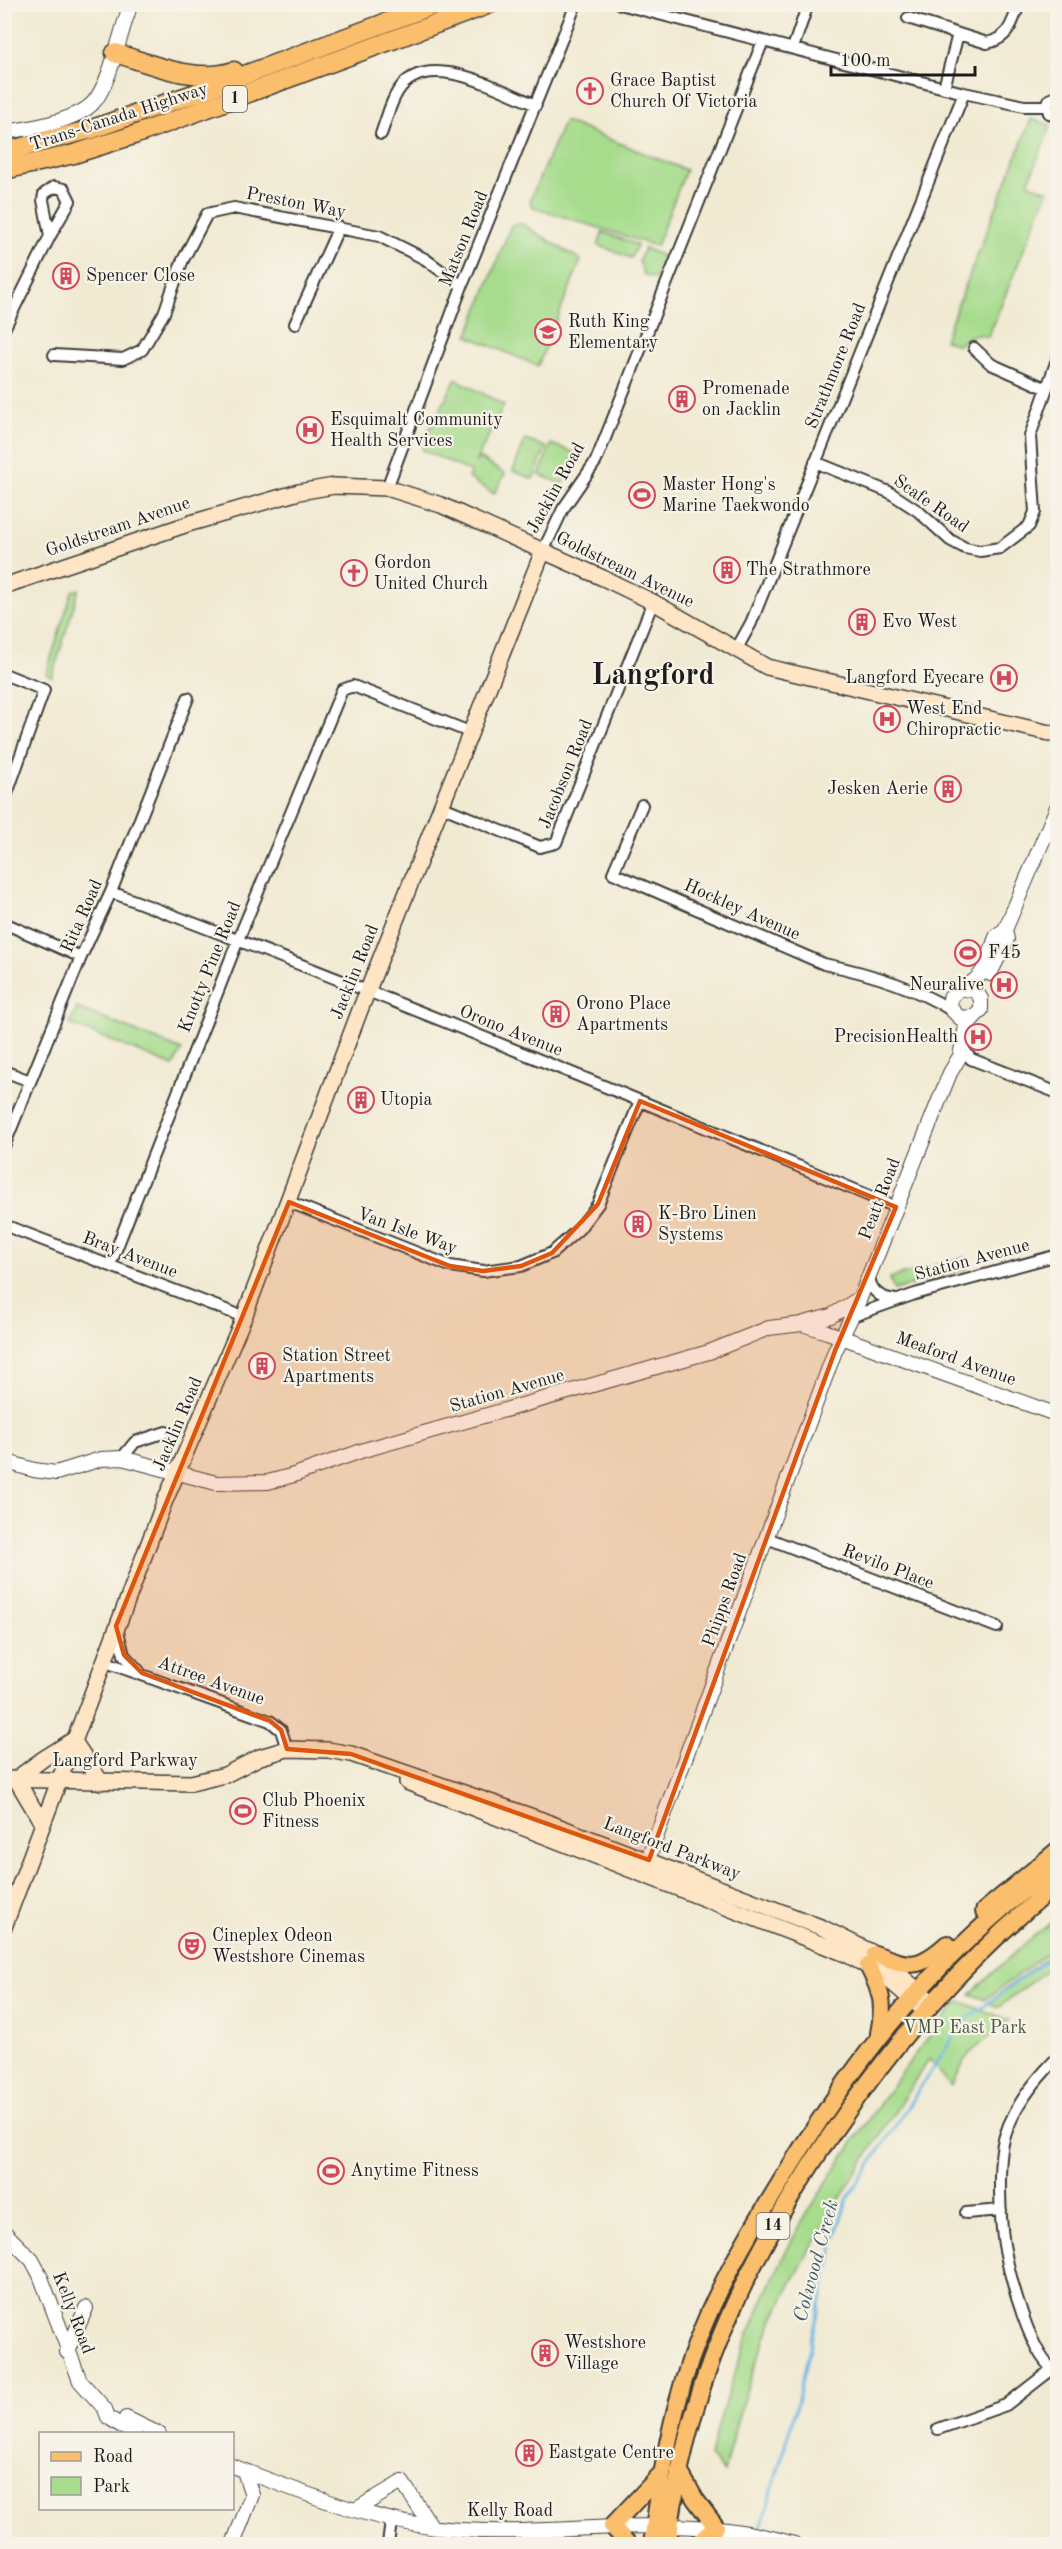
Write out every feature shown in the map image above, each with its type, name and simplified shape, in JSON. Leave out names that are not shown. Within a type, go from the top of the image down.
[{"type":"highway","points":[[115,53],[203,76],[228,73],[416,4]]},
{"type":"highway","name":"Trans-Canada Highway","points":[[4,152],[92,129],[186,97],[436,4]]},
{"type":"highway","name":"Trans-Canada Highway","points":[[4,170],[74,154],[137,134],[490,4]]},
{"type":"main road","name":"Goldstream Avenue","points":[[4,586],[191,523],[299,492],[334,486],[387,488],[441,505],[653,602],[767,667],[795,676],[1058,735]]},
{"type":"main road","name":"Jacklin Road","points":[[5,1925],[12,1889],[42,1823],[116,1626],[244,1317],[367,992],[443,807],[543,551]]},
{"type":"main road","points":[[42,1823],[10,1779],[74,1740],[101,1782]]},
{"type":"main road","name":"Langford Parkway","points":[[10,1779],[191,1783],[225,1774],[260,1757],[287,1749],[328,1750],[351,1754],[382,1766],[414,1774],[649,1860],[823,1928],[871,1960],[927,2006]]},
{"type":"main road","name":"Langford Parkway","points":[[382,1766],[393,1776],[410,1784],[642,1875],[871,1960]]},
{"type":"main road","points":[[878,2037],[883,2002],[871,1960],[915,1964],[928,1961],[1007,1890],[1058,1850]]},
{"type":"main road","name":"14","points":[[668,2544],[663,2524],[661,2474],[672,2418],[699,2336],[738,2255],[797,2153],[878,2037],[913,1994],[951,1954],[1058,1864]]},
{"type":"main road","name":"14","points":[[652,2544],[663,2524],[696,2401],[722,2330],[768,2235],[855,2099],[927,2006],[1011,1922],[1058,1883]]},
{"type":"main road","points":[[679,2471],[716,2527],[697,2544]]},
{"type":"main road","points":[[628,2544],[612,2526],[661,2474]]},
{"type":"street","points":[[4,132],[55,121],[91,105],[100,92],[131,4]]},
{"type":"street","name":"Matson Road","points":[[387,488],[462,286],[576,4]]},
{"type":"street","points":[[620,4],[964,93],[1024,106],[1047,106]]},
{"type":"street","points":[[794,48],[808,4]]},
{"type":"street","points":[[908,18],[987,42],[999,40],[1008,33],[1019,4]]},
{"type":"street","points":[[944,88],[958,34]]},
{"type":"street","name":"Jacklin Road","points":[[543,551],[563,509],[596,461],[763,41]]},
{"type":"street","points":[[381,134],[398,91],[405,82],[425,72],[453,72],[536,105]]},
{"type":"street","name":"Strathmore Road","points":[[736,650],[751,623],[964,93]]},
{"type":"street","points":[[1058,96],[1049,100],[1047,106],[1049,113],[1058,117]]},
{"type":"street","name":"Preston Way","points":[[54,355],[123,359],[142,350],[164,313],[182,262],[207,214],[234,208],[379,236],[425,259],[462,286]]},
{"type":"street","points":[[296,324],[339,227]]},
{"type":"street","points":[[4,329],[50,236]]},
{"type":"street","points":[[974,348],[991,364],[1045,388]]},
{"type":"street","name":"Scafe Road","points":[[815,462],[889,492],[918,511],[950,540],[964,548],[980,551],[1000,548],[1029,526],[1035,512],[1030,436],[1045,388],[1058,357]]},
{"type":"street","name":"Jacobson Road","points":[[443,807],[540,847],[556,843],[653,602]]},
{"type":"street","points":[[4,674],[44,690],[4,801]]},
{"type":"street","name":"Knotty Pine Road","points":[[110,1265],[238,940],[338,696],[347,686],[361,689],[472,733]]},
{"type":"street","name":"Rita Road","points":[[4,1146],[81,957],[111,892],[188,698]]},
{"type":"street","name":"Hockley Avenue","points":[[642,805],[613,873],[824,964],[847,968],[929,996],[953,1013]]},
{"type":"street","name":"Peatt Road","points":[[953,1068],[958,1035],[950,1000],[960,989],[974,982],[983,972],[997,935],[1005,930],[1058,805]]},
{"type":"street","name":"Orono Avenue","points":[[111,892],[238,940],[640,1101],[896,1207]]},
{"type":"street","points":[[4,923],[81,957]]},
{"type":"street","name":"Peatt Road","points":[[842,1338],[869,1278],[962,1047],[966,1026],[972,1017],[980,1012],[986,980],[1007,939],[1005,930]]},
{"type":"street","points":[[960,989],[976,991],[981,1001]]},
{"type":"street","name":"Hockley Avenue","points":[[929,996],[960,989]]},
{"type":"street","points":[[953,1013],[965,1019],[972,1017]]},
{"type":"street","points":[[962,1047],[971,1059],[1058,1093]]},
{"type":"street","points":[[953,1068],[971,1059]]},
{"type":"street","points":[[4,1071],[30,1081]]},
{"type":"street","name":"Van Isle Way","points":[[289,1202],[450,1266],[483,1271],[521,1266],[552,1253],[579,1229],[598,1204],[640,1101]]},
{"type":"street","name":"Bray Avenue","points":[[4,1225],[244,1317]]},
{"type":"street","name":"Station Avenue","points":[[853,1316],[896,1300],[1058,1255]]},
{"type":"street","name":"Station Avenue","points":[[869,1278],[870,1286],[879,1296],[896,1300]]},
{"type":"street","points":[[802,1324],[831,1316],[861,1297]]},
{"type":"street","name":"Station Avenue","points":[[122,1458],[216,1483],[245,1484],[281,1479],[364,1450],[709,1352],[759,1331],[802,1324],[842,1338]]},
{"type":"street","name":"Meaford Avenue","points":[[842,1338],[1058,1415]]},
{"type":"street","name":"Phipps Road","points":[[642,1875],[842,1338]]},
{"type":"street","points":[[4,1461],[34,1470],[56,1473],[101,1459],[122,1458],[135,1442],[166,1432]]},
{"type":"street","name":"Revilo Place","points":[[768,1538],[998,1627]]},
{"type":"street","name":"Attree Avenue","points":[[116,1626],[124,1655],[142,1673]]},
{"type":"street","name":"Attree Avenue","points":[[103,1661],[142,1673],[270,1721],[281,1730],[287,1749]]},
{"type":"street","points":[[938,2429],[1006,2405],[1054,2371],[1041,2358],[1028,2330],[1004,2246],[1001,2210],[1004,2137],[1016,2110],[1028,2092],[1058,2057]]},
{"type":"street","points":[[966,2213],[1001,2210]]},
{"type":"street","name":"Kelly Road","points":[[4,2232],[32,2260],[40,2275],[80,2381],[105,2409],[108,2417],[132,2432]]},
{"type":"street","points":[[68,2352],[86,2308]]},
{"type":"street","name":"Kelly Road","points":[[105,2409],[112,2409],[141,2427],[156,2432]]},
{"type":"street","points":[[238,2469],[252,2495]]},
{"type":"street","name":"Kelly Road","points":[[238,2469],[391,2522],[432,2527],[513,2531],[663,2524],[716,2527],[759,2534],[794,2544]]},
{"type":"street","points":[[355,2510],[402,2482],[432,2527]]},
{"type":"street","points":[[232,2544],[252,2495],[276,2483]]},
{"type":"street","points":[[387,2544],[391,2522]]},
{"type":"highlighted area","points":[[640,1101],[896,1207],[835,1351],[649,1860],[351,1754],[287,1749],[281,1730],[270,1721],[142,1673],[124,1655],[116,1626],[289,1202],[450,1266],[483,1271],[521,1266],[552,1253],[598,1204]]},
{"type":"green space","points":[[1031,119],[1051,125],[1028,183],[1048,191],[988,337],[972,336],[959,345],[944,340]]},
{"type":"green space","points":[[564,121],[686,170],[656,246],[533,207],[530,200]]},
{"type":"green space","points":[[520,223],[581,260],[538,366],[468,336],[511,225]]},
{"type":"green space","points":[[603,232],[637,245],[631,258],[598,245]]},
{"type":"green space","points":[[644,248],[665,257],[656,279],[644,275],[639,261]]},
{"type":"green space","points":[[456,379],[504,405],[475,463],[479,458],[505,474],[494,494],[468,478],[471,472],[423,450],[422,444]]},
{"type":"green space","points":[[525,440],[546,447],[533,479],[513,471]]},
{"type":"green space","points":[[551,444],[575,453],[563,484],[539,475]]},
{"type":"green space","points":[[79,589],[52,677],[46,674],[72,591]]},
{"type":"green space","points":[[77,1008],[182,1050],[173,1066],[70,1024]]},
{"type":"green space","points":[[965,1257],[968,1270],[894,1290],[890,1278]]},
{"type":"green space","name":"VMP East Park","points":[[1057,1918],[1057,1945],[985,2000],[970,1994],[1030,1939]]},
{"type":"green space","name":"VMP East Park","points":[[1057,1949],[1057,1962],[999,2007],[987,2003]]},
{"type":"green space","name":"VMP East Park","points":[[959,2001],[1009,2020],[969,2054],[951,2086],[929,2059],[873,2146],[819,2235],[765,2338],[735,2427],[724,2472],[710,2456],[717,2429],[753,2324],[788,2248],[822,2189],[883,2098]]},
{"type":"waterway","name":"Colwood Creek","points":[[760,2531],[796,2408],[838,2227],[848,2198],[963,2022],[1058,1951]]},
{"type":"place","name":"Grace Baptist Church Of Victoria","points":[[590,91]]},
{"type":"place","name":"Spencer Close","points":[[66,276]]},
{"type":"place","name":"Ruth King Elementary","points":[[548,332]]},
{"type":"place","name":"Promenade on Jacklin","points":[[682,399]]},
{"type":"place","name":"Esquimalt Community Health Services","points":[[310,430]]},
{"type":"place","name":"Master Hong's Marine Taekwondo","points":[[642,495]]},
{"type":"place","name":"The Strathmore","points":[[727,570]]},
{"type":"place","name":"Gordon United Church","points":[[354,573]]},
{"type":"place","name":"Evo West","points":[[862,622]]},
{"type":"place","name":"Langford Eyecare","points":[[1004,678]]},
{"type":"place","name":"West End Chiropractic","points":[[887,719]]},
{"type":"place","name":"Jesken Aerie","points":[[948,789]]},
{"type":"place","name":"F45","points":[[968,953]]},
{"type":"place","name":"Neuralive","points":[[1004,985]]},
{"type":"place","name":"Orono Place Apartments","points":[[556,1014]]},
{"type":"place","name":"PrecisionHealth","points":[[978,1037]]},
{"type":"place","name":"Utopia","points":[[361,1100]]},
{"type":"place","name":"K-Bro Linen Systems","points":[[638,1224]]},
{"type":"place","name":"Station Street Apartments","points":[[262,1366]]},
{"type":"place","name":"Club Phoenix Fitness","points":[[243,1811]]},
{"type":"place","name":"Cineplex Odeon Westshore Cinemas","points":[[192,1946]]},
{"type":"place","name":"Anytime Fitness","points":[[331,2171]]},
{"type":"place","name":"Westshore Village","points":[[545,2353]]},
{"type":"place","name":"Eastgate Centre","points":[[529,2453]]},
{"type":"district","name":"Langford","points":[[653,676]]}]
